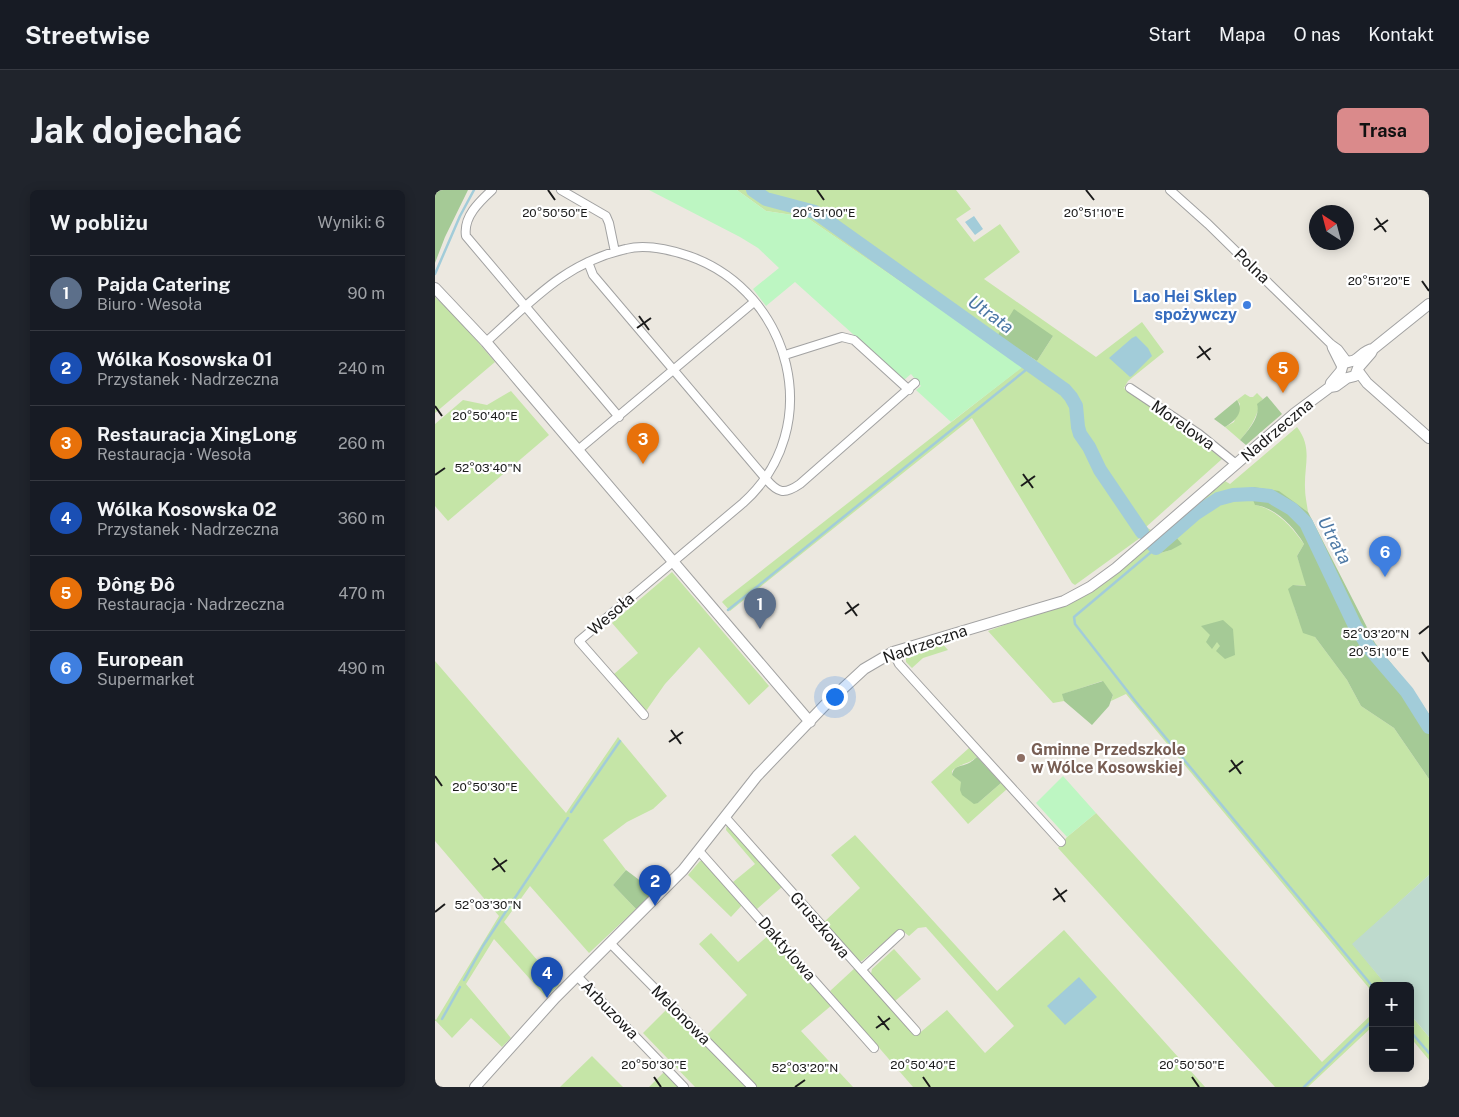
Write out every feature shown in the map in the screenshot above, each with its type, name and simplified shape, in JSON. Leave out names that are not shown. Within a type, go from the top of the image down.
[{"type":"street","points":[[492,190],[477,205],[466,223],[466,236],[619,417]]},
{"type":"street","points":[[561,190],[606,216],[615,252]]},
{"type":"street","name":"Polna","points":[[1170,190],[1336,347],[1350,369]]},
{"type":"street","name":"Wesoła","points":[[486,342],[557,279],[588,262],[615,252],[629,248],[651,248],[678,252],[695,258],[714,267],[729,278],[745,291],[771,324],[785,355],[790,396],[788,422],[780,448],[766,479],[743,503],[579,641],[644,715]]},
{"type":"street","points":[[588,262],[593,275],[766,479],[774,487],[784,491],[800,484],[915,383]]},
{"type":"street","points":[[435,288],[486,342],[809,722]]},
{"type":"street","points":[[578,450],[754,302]]},
{"type":"street","name":"Nadrzeczna","points":[[475,1087],[555,998],[683,870],[757,776],[863,670],[893,652],[1054,604],[1081,592],[1116,568],[1295,413],[1350,369],[1369,349],[1373,349],[1429,304]]},
{"type":"street","points":[[785,355],[847,337],[854,340],[909,390]]},
{"type":"street","points":[[1350,369],[1361,383],[1367,383],[1429,438]]},
{"type":"street","name":"Morelowa","points":[[1130,388],[1199,434],[1236,464]]},
{"type":"street","points":[[893,652],[899,664],[1061,842]]},
{"type":"street","name":"Gruszkowa","points":[[725,817],[916,1031]]},
{"type":"street","name":"Daktylowa","points":[[699,851],[874,1048]]},
{"type":"street","points":[[862,969],[900,934]]},
{"type":"street","name":"Melonowa","points":[[610,943],[752,1087]]},
{"type":"street","name":"Arbuzowa","points":[[577,976],[684,1087]]},
{"type":"green space","points":[[435,190],[468,190],[445,237],[435,263]]},
{"type":"green space","points":[[649,190],[737,190],[766,211],[806,217],[1024,366],[951,422],[916,390],[921,386],[911,374],[904,380],[795,282],[766,306],[753,289],[779,268],[758,248],[740,237]]},
{"type":"green space","points":[[737,190],[956,190],[971,209],[956,219],[974,242],[1000,224],[1020,252],[984,279],[1096,357],[1142,322],[1164,352],[1128,381],[1124,388],[1194,436],[1222,459],[1146,527],[1151,530],[1075,585],[1072,583],[972,418],[730,611],[722,602],[724,600],[1023,366],[806,217],[766,211]],"holes":[[[1053,336],[1037,361],[1015,347],[1002,342]]]},
{"type":"green space","points":[[435,297],[459,320],[495,362],[435,413]]},
{"type":"green space","points":[[1014,309],[1053,336],[1037,361],[996,338]]},
{"type":"green space","points":[[511,391],[549,435],[448,521],[435,506],[435,424],[463,400],[487,405]]},
{"type":"green space","points":[[1257,393],[1263,399],[1253,422],[1240,440],[1225,427],[1234,422],[1240,404],[1237,400],[1245,394],[1253,397]]},
{"type":"green space","points":[[1267,396],[1282,414],[1246,445],[1240,440],[1250,428],[1255,418],[1258,409],[1257,404]]},
{"type":"green space","points":[[1237,400],[1240,408],[1238,416],[1232,422],[1225,427],[1214,419]]},
{"type":"green space","points":[[1297,427],[1305,442],[1306,449],[1305,488],[1308,512],[1278,491],[1255,505],[1270,510],[1277,515],[1294,531],[1304,544],[1297,556],[1307,586],[1293,585],[1294,606],[1299,621],[1315,637],[1347,680],[1361,706],[1394,728],[1429,779],[1429,875],[1353,944],[1384,982],[1369,982],[1369,988],[1126,694],[1111,701],[1113,695],[1102,681],[1063,694],[1064,701],[1053,703],[988,631],[1091,593],[1113,577],[1149,545],[1157,554],[1171,550],[1176,537],[1168,528],[1225,481],[1230,484]]},
{"type":"green space","points":[[1253,487],[1279,491],[1308,512],[1375,643],[1429,714],[1429,779],[1394,728],[1361,706],[1347,680],[1315,637],[1303,633],[1288,589],[1293,585],[1306,586],[1297,556],[1304,544],[1295,531],[1277,514],[1255,505]]},
{"type":"green space","points":[[1168,528],[1182,544],[1157,554],[1149,545]]},
{"type":"green space","points":[[672,572],[769,686],[749,705],[699,647],[665,684],[646,711],[614,674],[638,653],[612,623]]},
{"type":"green space","points":[[1223,620],[1233,629],[1235,655],[1225,659],[1216,651],[1220,646],[1217,642],[1212,649],[1206,642],[1210,635],[1201,626]]},
{"type":"green space","points":[[940,641],[948,650],[923,658],[912,668],[906,662],[906,657],[909,654],[923,650],[922,646]]},
{"type":"green space","points":[[435,661],[566,813],[618,737],[667,796],[653,809],[627,822],[603,840],[626,870],[613,885],[636,909],[589,953],[530,886],[504,922],[559,985],[546,997],[494,939],[466,984],[511,1038],[502,1047],[471,1018],[452,1038],[435,1021],[499,916],[435,841]]},
{"type":"green space","points":[[1103,681],[1113,695],[1109,706],[1092,725],[1064,701],[1062,694]]},
{"type":"green space","points":[[969,748],[977,757],[952,771],[952,775],[960,779],[962,786],[978,803],[1001,783],[1007,789],[968,824],[931,782]]},
{"type":"green space","points":[[977,757],[1001,783],[978,803],[974,804],[962,795],[960,790],[961,782],[952,775],[956,768],[970,763]]},
{"type":"green space","points":[[1063,776],[1096,813],[1067,837],[1036,803]]},
{"type":"green space","points":[[1096,813],[1322,1062],[1369,1017],[1369,1030],[1308,1087],[1275,1087],[1058,848],[1067,837]]},
{"type":"green space","points":[[727,824],[782,887],[757,909],[733,882],[755,864],[726,830]]},
{"type":"green space","points":[[855,835],[997,991],[1064,930],[1205,1087],[913,1087],[830,991],[856,967],[916,1036],[947,1010],[985,1053],[1014,1026],[926,927],[918,928],[909,936],[900,929],[862,961],[858,962],[823,923],[860,888],[831,855]]},
{"type":"green space","points":[[700,861],[705,861],[743,904],[731,917],[688,875]]},
{"type":"green space","points":[[626,870],[654,891],[636,909],[613,885]]},
{"type":"green space","points":[[1429,875],[1429,1037],[1414,1019],[1414,982],[1384,982],[1352,944]]},
{"type":"green space","points":[[711,933],[738,962],[770,934],[832,1005],[801,1031],[853,1087],[757,1087],[706,1036],[747,995],[699,944]]},
{"type":"green space","points":[[894,949],[921,979],[895,1001],[871,974],[872,969]]},
{"type":"green space","points":[[669,1007],[747,1087],[695,1087],[643,1033]]},
{"type":"green space","points":[[1414,1019],[1429,1037],[1429,1060],[1414,1042]]},
{"type":"green space","points":[[592,1056],[623,1087],[560,1087]]},
{"type":"green space","points":[[664,1072],[679,1087],[649,1087]]},
{"type":"water","points":[[974,216],[983,229],[975,235],[965,222]]},
{"type":"water","points":[[1136,336],[1148,348],[1152,356],[1130,377],[1109,358]]},
{"type":"water","points":[[1079,977],[1097,997],[1065,1025],[1047,1006]]},
{"type":"waterway","points":[[435,274],[460,216],[474,190]]},
{"type":"waterway","name":"Utrata","points":[[753,190],[766,199],[815,212],[1065,390],[1076,406],[1080,434],[1089,447],[1100,470],[1142,532]]},
{"type":"waterway","points":[[728,610],[1032,365]]},
{"type":"waterway","name":"Utrata","points":[[1152,544],[1156,548],[1195,514],[1218,499],[1233,495],[1252,494],[1270,496],[1292,509],[1306,523],[1355,626],[1370,649],[1407,692],[1429,727]]},
{"type":"waterway","points":[[1156,548],[1074,617],[1075,624],[1136,702],[1369,982]]},
{"type":"waterway","points":[[571,812],[620,741]]},
{"type":"waterway","points":[[464,980],[483,946],[568,818]]},
{"type":"waterway","points":[[442,1019],[460,987]]},
{"type":"waterway","points":[[1304,1087],[1369,1024]]},
{"type":"waterway","points":[[1414,1036],[1429,1053]]},
{"type":"place","name":"Lao Hei Sklep spożywczy","points":[[1247,305]]},
{"type":"place","name":"Đông Đô","points":[[1283,393]]},
{"type":"place","name":"Restauracja XingLong","points":[[643,464]]},
{"type":"place","name":"European","points":[[1385,577]]},
{"type":"place","name":"Pajda Catering","points":[[760,629]]},
{"type":"place","name":"Gminne Przedszkole w Wólce Kosowskiej","points":[[1021,758]]},
{"type":"place","name":"Wólka Kosowska 01","points":[[655,906]]},
{"type":"place","name":"Wólka Kosowska 02","points":[[547,998]]}]
